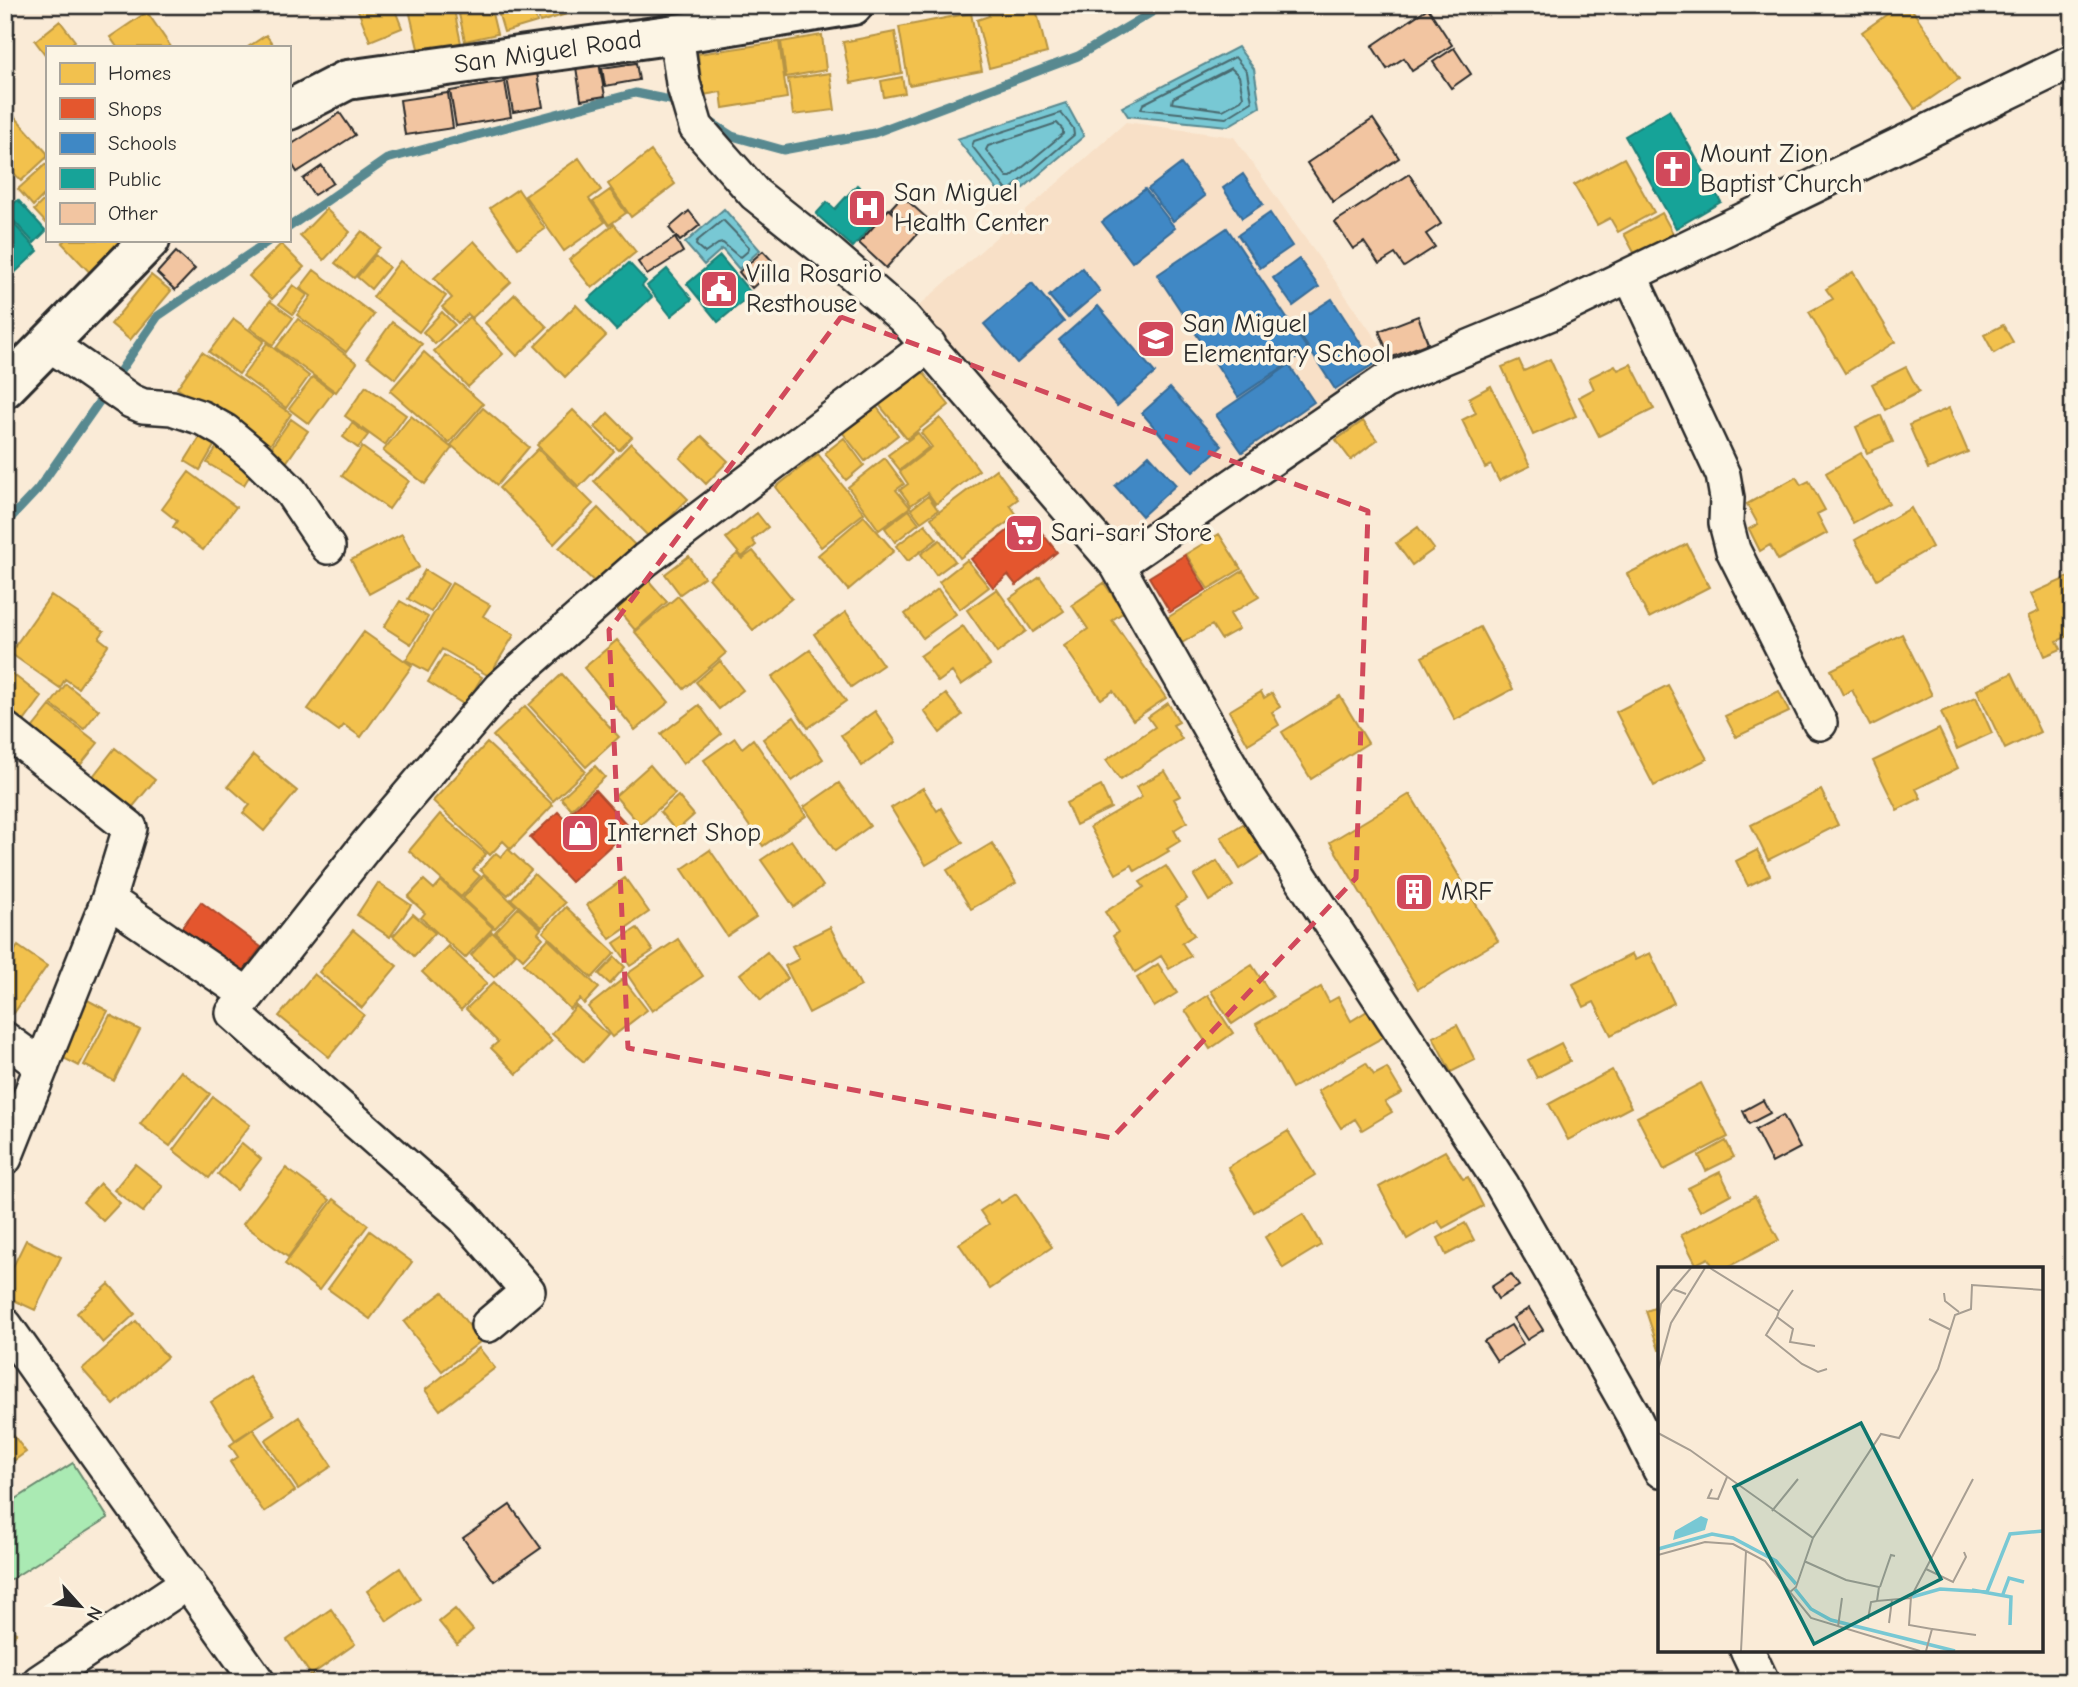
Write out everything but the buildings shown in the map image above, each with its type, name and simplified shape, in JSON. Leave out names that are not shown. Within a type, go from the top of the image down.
[{"type":"street","name":"San Miguel Road","points":[[290,109],[347,80],[676,34],[853,5]]},
{"type":"street","points":[[676,34],[683,83],[696,127],[755,194],[895,310],[929,345],[1117,565],[1249,798],[1502,1185],[1632,1413],[1658,1467]]},
{"type":"street","points":[[1117,565],[1384,382],[1549,314],[2073,61]]},
{"type":"street","points":[[5,388],[148,242]]},
{"type":"street","points":[[1630,275],[1723,475],[1727,498],[1726,523],[1733,550],[1821,723]]},
{"type":"street","points":[[48,343],[131,401],[143,406],[172,408],[202,418],[225,431],[291,492],[328,547]]},
{"type":"street","points":[[488,1325],[528,1291],[464,1217],[233,1013],[368,843],[500,688],[645,560],[929,345]]},
{"type":"street","points":[[5,729],[130,828],[108,900],[5,1158]]},
{"type":"street","points":[[108,900],[248,995]]},
{"type":"street","points":[[5,1039],[42,1066]]},
{"type":"street","points":[[5,1325],[258,1682]]},
{"type":"street","points":[[39,1682],[188,1582]]},
{"type":"street","points":[[1748,1652],[1762,1682]]},
{"type":"highlighted area","points":[[841,317],[1368,511],[1356,878],[1112,1138],[628,1048],[609,630]]},
{"type":"shaded area","name":"San Miguel Elementary School","points":[[1126,122],[1234,137],[1395,366],[1122,553],[912,312]]},
{"type":"green space","points":[[73,1463],[108,1518],[5,1583],[5,1506]]},
{"type":"water","points":[[1238,47],[1254,69],[1260,107],[1228,126],[1128,116],[1122,107]]},
{"type":"water","points":[[1066,103],[1084,136],[1007,202],[957,139]]},
{"type":"water","points":[[724,209],[760,250],[739,269],[722,249],[704,265],[685,243]]},
{"type":"waterway","points":[[709,121],[732,136],[783,150],[874,133],[1078,56],[1164,5]]},
{"type":"waterway","points":[[290,226],[387,159],[635,93],[680,102]]},
{"type":"waterway","points":[[114,380],[158,316],[267,242]]},
{"type":"waterway","points":[[5,524],[38,489],[106,392]]},
{"type":"place","name":"Mount Zion Baptist Church","points":[[1673,169]]},
{"type":"place","name":"San Miguel Health Center","points":[[867,208]]},
{"type":"place","name":"Villa Rosario Resthouse","points":[[719,289]]},
{"type":"place","name":"San Miguel Elementary School","points":[[1156,339]]},
{"type":"place","name":"Sari-sari Store","points":[[1024,533]]},
{"type":"place","name":"Internet Shop","points":[[580,833]]},
{"type":"place","name":"MRF","points":[[1414,892]]}]
